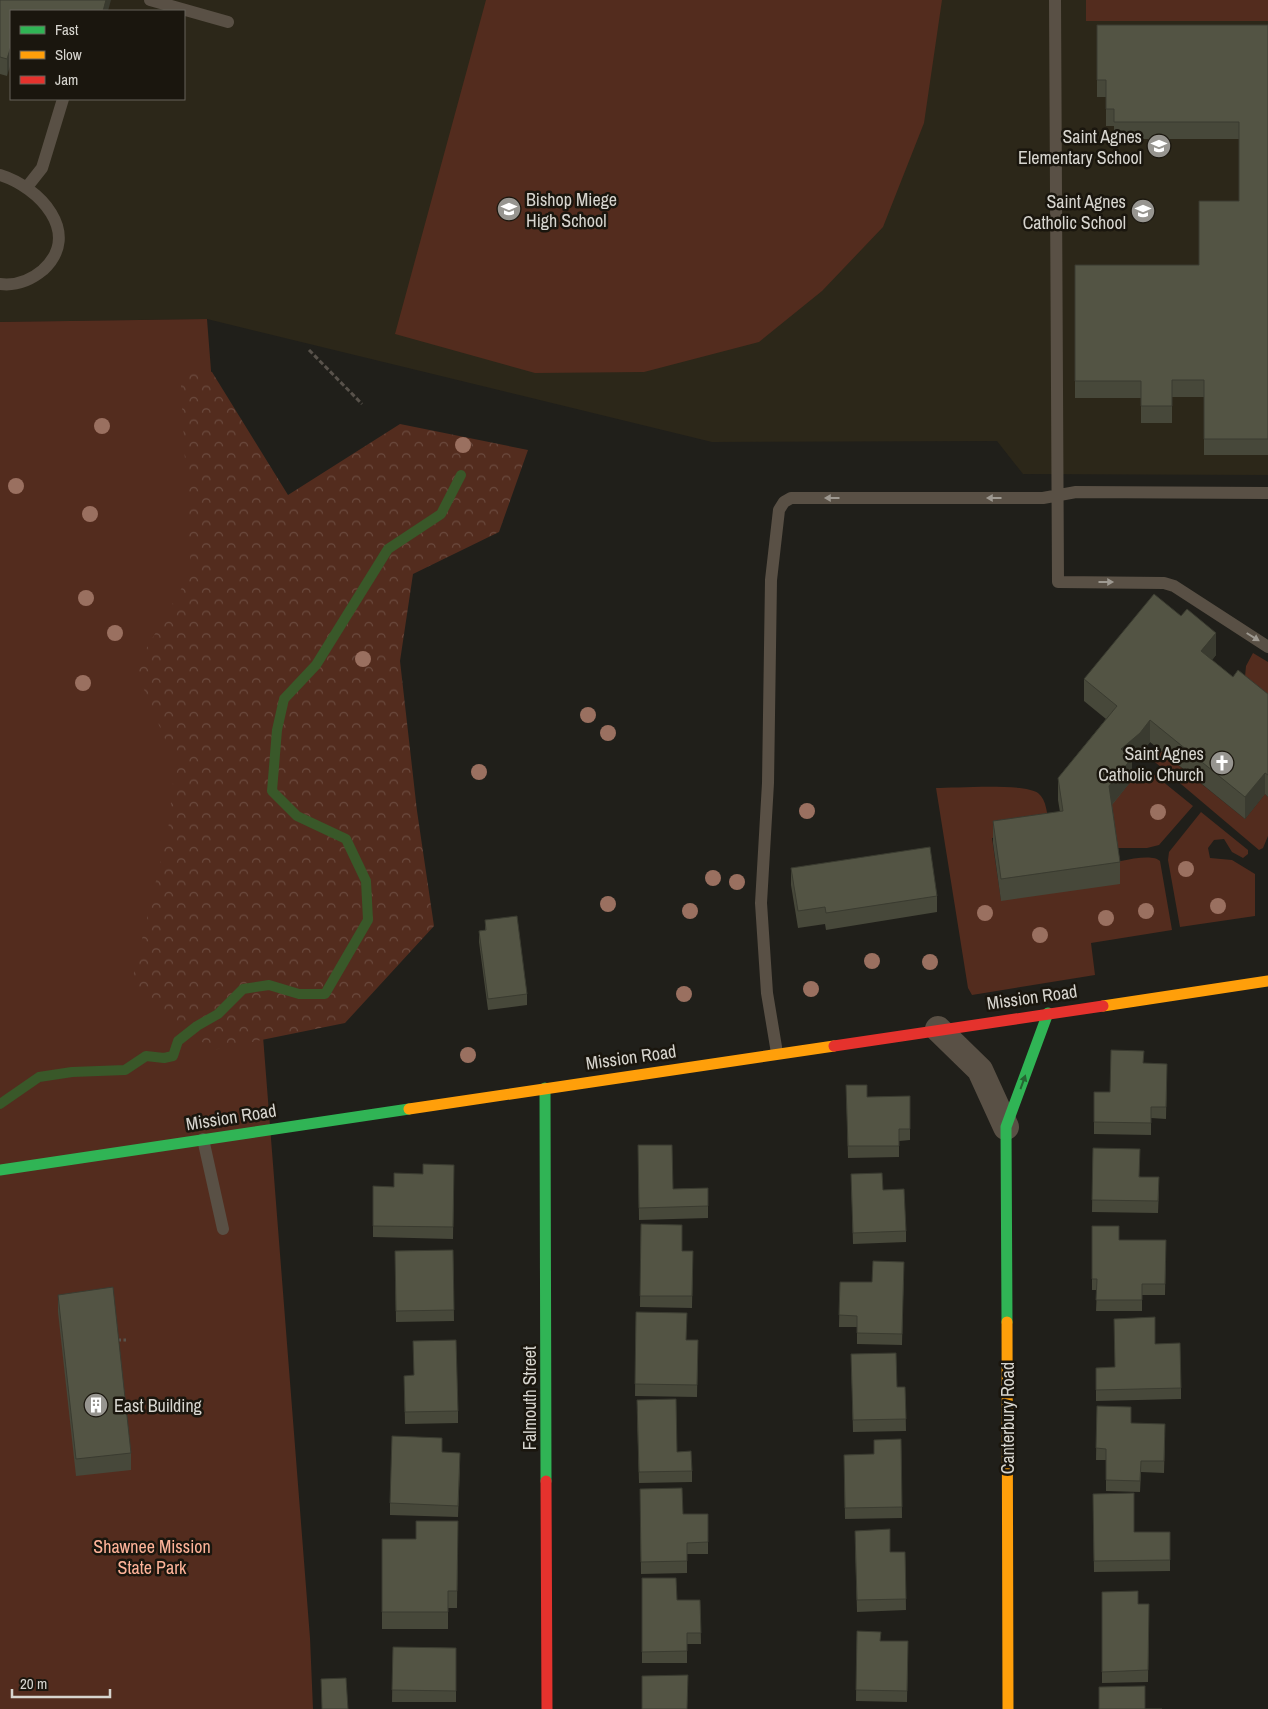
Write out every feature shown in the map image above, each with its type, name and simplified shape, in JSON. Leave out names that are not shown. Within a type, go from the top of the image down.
[{"type":"street","name":"Mission Road","points":[[0,1170],[1268,981]]},
{"type":"street","name":"Canterbury Road","points":[[1008,1709],[1006,1127],[1048,1013]]},
{"type":"street","name":"Canterbury Road","points":[[938,1029],[980,1070],[1006,1127]]},
{"type":"street","name":"Falmouth Street","points":[[545,1088],[547,1709]]},
{"type":"lane","points":[[150,0],[228,22]]},
{"type":"lane","points":[[1055,0],[1056,494],[1058,582],[1164,583],[1174,586],[1268,647]]},
{"type":"lane","points":[[27,187],[42,168],[63,100]]},
{"type":"lane","points":[[0,175],[18,181],[40,196],[56,222],[59,242],[52,261],[31,280],[0,284]]},
{"type":"lane","points":[[777,1053],[767,993],[761,903],[768,782],[771,580],[779,510],[784,502],[791,498],[1043,498],[1056,494],[1076,492],[1268,493]]},
{"type":"lane","points":[[203,1139],[224,1229]]},
{"type":"path","points":[[309,350],[362,404]]},
{"type":"path","points":[[116,1340],[126,1340]]},
{"type":"shaded area","name":"Bishop Miege High School","points":[[0,0],[1268,0],[1268,475],[1023,474],[997,441],[712,442],[207,319],[0,322]]},
{"type":"green space","points":[[486,0],[942,0],[924,123],[883,227],[822,291],[759,342],[644,372],[535,373],[395,334]]},
{"type":"green space","points":[[1086,0],[1268,0],[1268,21],[1086,21]]},
{"type":"green space","name":"Shawnee Mission State Park","points":[[207,319],[310,1638],[313,1709],[0,1709],[0,322]]},
{"type":"green space","points":[[180,368],[212,372],[288,495],[400,424],[528,450],[499,532],[413,574],[400,661],[417,811],[434,926],[345,1023],[213,1050],[130,989],[168,831],[175,763],[135,668],[191,572]]},
{"type":"green space","points":[[1253,653],[1268,662],[1268,695],[1245,677],[1246,666]]},
{"type":"green space","points":[[1157,748],[1245,819],[1265,794],[1268,797],[1268,836],[1263,848],[1259,850],[1149,757]]},
{"type":"green space","points":[[1147,772],[1151,772],[1193,806],[1159,845],[1147,848],[1115,848],[1109,808],[1132,780],[1137,784]]},
{"type":"green space","points":[[936,788],[1019,788],[1031,790],[1041,796],[1046,808],[1049,825],[1045,831],[992,838],[1001,900],[1084,871],[1132,859],[1150,857],[1160,861],[1172,930],[1091,943],[1095,975],[972,995],[968,988]]},
{"type":"green space","points":[[1201,812],[1248,850],[1248,854],[1243,858],[1232,852],[1224,839],[1214,840],[1208,848],[1210,858],[1232,860],[1255,874],[1255,916],[1180,927],[1168,860],[1169,852]]},
{"type":"building","points":[[0,0],[106,0],[103,10],[10,10],[10,49],[7,59],[0,57]]},
{"type":"building","points":[[1097,25],[1268,25],[1268,439],[1204,439],[1204,380],[1172,380],[1172,406],[1141,406],[1141,381],[1075,381],[1075,265],[1199,265],[1199,201],[1239,201],[1239,122],[1114,122],[1114,109],[1106,109],[1106,80],[1097,80]]},
{"type":"building","name":"Saint Agnes Catholic Church","points":[[1154,594],[1181,616],[1187,609],[1216,633],[1201,651],[1233,677],[1238,670],[1268,694],[1268,775],[1265,773],[1245,797],[1150,720],[1140,733],[1121,749],[1132,758],[1109,786],[1120,862],[1001,879],[993,821],[1063,811],[1058,778],[1117,706],[1084,679]]},
{"type":"building","points":[[930,847],[937,896],[826,913],[825,907],[798,911],[791,868]]},
{"type":"building","points":[[517,916],[527,994],[488,999],[479,931],[486,930],[485,920]]},
{"type":"building","points":[[1111,1050],[1144,1051],[1143,1063],[1167,1064],[1166,1107],[1151,1107],[1151,1123],[1094,1122],[1094,1092],[1110,1092]]},
{"type":"building","points":[[846,1085],[867,1085],[867,1097],[910,1096],[910,1129],[899,1129],[899,1146],[848,1146]]},
{"type":"building","points":[[638,1145],[672,1145],[673,1189],[708,1188],[708,1206],[639,1208]]},
{"type":"building","points":[[1093,1148],[1140,1149],[1139,1177],[1159,1177],[1158,1201],[1092,1200]]},
{"type":"building","points":[[423,1164],[454,1165],[453,1227],[373,1226],[373,1186],[394,1187],[394,1173],[423,1174]]},
{"type":"building","points":[[882,1173],[883,1190],[904,1189],[906,1231],[853,1233],[851,1174]]},
{"type":"building","points":[[641,1224],[682,1225],[682,1251],[693,1251],[692,1296],[640,1296]]},
{"type":"building","points":[[1092,1226],[1119,1226],[1119,1240],[1166,1240],[1165,1284],[1142,1284],[1142,1300],[1096,1300],[1097,1279],[1092,1279]]},
{"type":"building","points":[[453,1250],[454,1310],[396,1311],[395,1251]]},
{"type":"building","points":[[873,1261],[904,1262],[902,1334],[857,1333],[857,1316],[839,1315],[840,1282],[872,1282]]},
{"type":"building","name":"East Building","points":[[113,1287],[131,1453],[76,1459],[58,1295]]},
{"type":"building","points":[[636,1312],[687,1313],[686,1340],[698,1340],[697,1385],[635,1384]]},
{"type":"building","points":[[1155,1317],[1155,1344],[1180,1343],[1181,1388],[1096,1390],[1096,1368],[1115,1367],[1114,1319]]},
{"type":"building","points":[[456,1340],[458,1411],[405,1412],[404,1376],[414,1375],[413,1341]]},
{"type":"building","points":[[896,1353],[897,1387],[905,1387],[906,1419],[853,1420],[851,1354]]},
{"type":"building","points":[[676,1399],[677,1452],[691,1451],[692,1471],[639,1472],[637,1400]]},
{"type":"building","points":[[1097,1406],[1131,1407],[1131,1423],[1165,1424],[1164,1461],[1141,1461],[1140,1481],[1106,1480],[1106,1449],[1096,1448]]},
{"type":"building","points":[[392,1436],[442,1438],[442,1452],[460,1453],[458,1506],[390,1503]]},
{"type":"building","points":[[901,1439],[902,1507],[845,1508],[844,1455],[874,1454],[874,1440]]},
{"type":"building","points":[[682,1488],[683,1514],[708,1514],[708,1542],[687,1543],[687,1561],[641,1562],[640,1489]]},
{"type":"building","points":[[1134,1493],[1134,1532],[1170,1532],[1170,1560],[1094,1561],[1093,1494]]},
{"type":"building","points":[[416,1521],[458,1521],[457,1591],[448,1591],[448,1612],[382,1612],[382,1539],[416,1539]]},
{"type":"building","points":[[890,1529],[890,1552],[905,1552],[906,1599],[857,1600],[855,1531]]},
{"type":"building","points":[[642,1578],[676,1578],[677,1600],[700,1600],[701,1633],[687,1633],[687,1651],[642,1652]]},
{"type":"building","points":[[1138,1591],[1138,1604],[1149,1604],[1148,1670],[1102,1672],[1102,1592]]},
{"type":"building","points":[[857,1631],[881,1632],[880,1641],[908,1641],[907,1691],[856,1690]]},
{"type":"building","points":[[393,1647],[456,1648],[456,1691],[392,1690]]},
{"type":"building","points":[[688,1675],[687,1709],[642,1709],[642,1676]]},
{"type":"building","points":[[346,1678],[348,1709],[322,1709],[321,1679]]},
{"type":"building","points":[[1145,1686],[1145,1709],[1099,1709],[1099,1687]]},
{"type":"waterway","points":[[0,1104],[39,1077],[72,1072],[125,1070],[146,1056],[164,1058],[173,1056],[178,1041],[197,1026],[218,1014],[243,989],[269,985],[299,994],[325,994],[368,920],[366,881],[346,839],[297,816],[272,791],[277,730],[284,699],[316,665],[388,549],[441,514],[461,475]]},
{"type":"traffic: fast","points":[[1007,1322],[1006,1127],[1048,1013]]},
{"type":"traffic: fast","points":[[545,1088],[546,1481]]},
{"type":"traffic: fast","points":[[0,1170],[409,1109]]},
{"type":"traffic: slow","points":[[1103,1006],[1268,981]]},
{"type":"traffic: slow","points":[[409,1109],[834,1046]]},
{"type":"traffic: slow","points":[[1007,1322],[1008,1709]]},
{"type":"traffic: jam","points":[[834,1046],[1103,1006]]},
{"type":"traffic: jam","points":[[546,1481],[547,1709]]},
{"type":"place","name":"Saint Agnes Elementary School","points":[[1159,146]]},
{"type":"place","name":"Bishop Miege High School","points":[[509,209]]},
{"type":"place","name":"Saint Agnes Catholic School","points":[[1143,211]]},
{"type":"place","name":"Saint Agnes Catholic Church","points":[[1222,763]]},
{"type":"place","name":"East Building","points":[[96,1405]]}]
